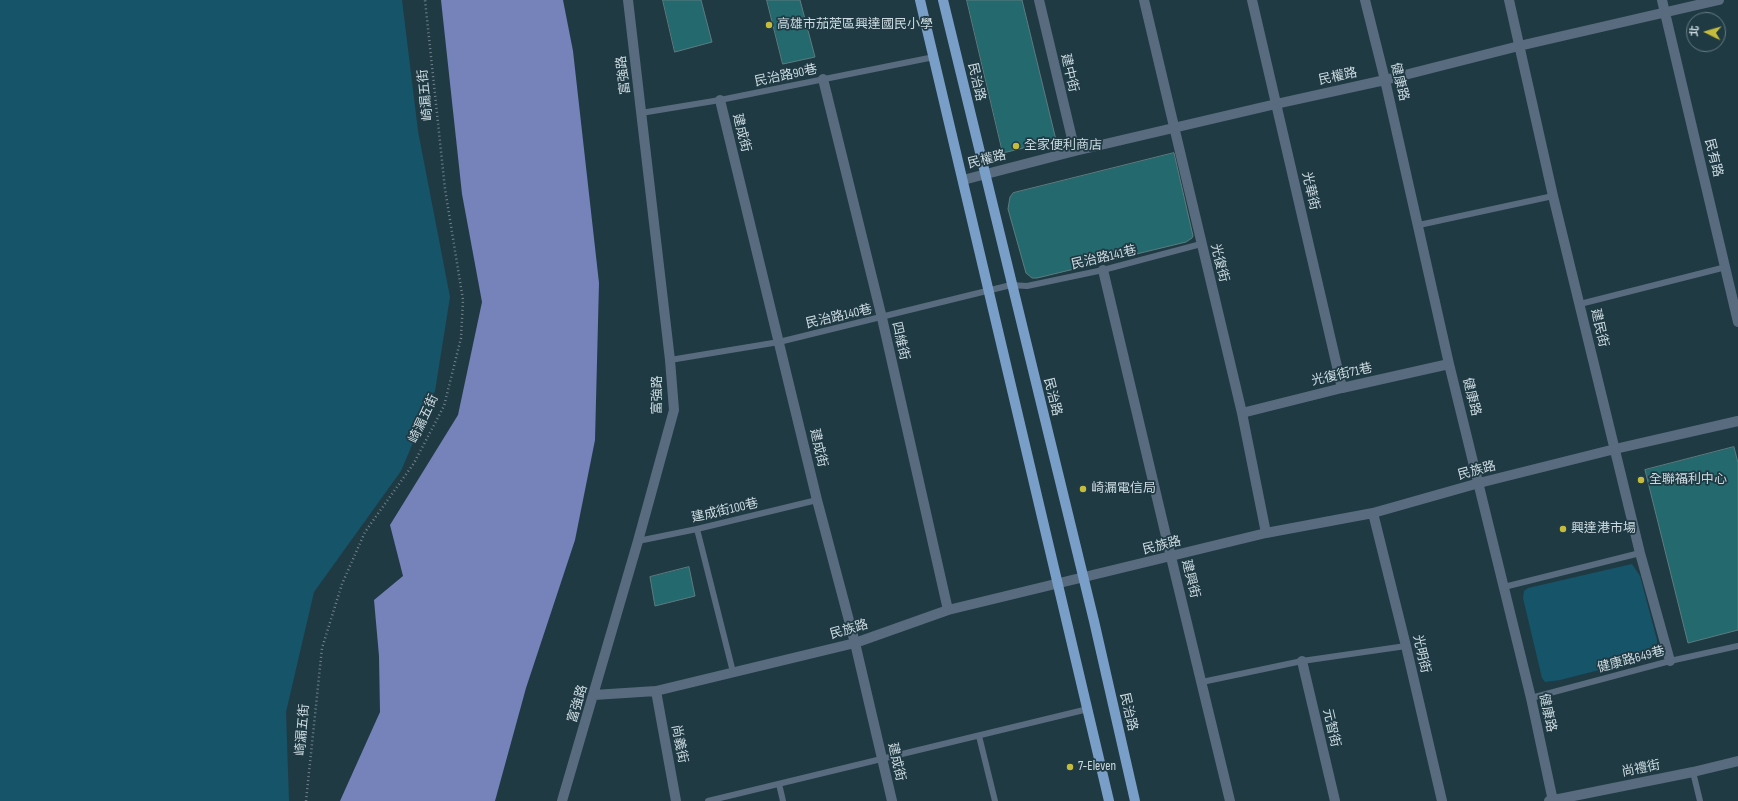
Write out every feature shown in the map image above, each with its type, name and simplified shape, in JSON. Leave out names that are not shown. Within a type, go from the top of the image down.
[{"type":"main road","points":[[920,0],[1109,801]]},
{"type":"main road","name":"民治路","points":[[943,0],[1083,577],[1135,801]]},
{"type":"street","name":"富強路","points":[[562,801],[638,542],[674,410],[670,360],[628,0]]},
{"type":"street","name":"建中街","points":[[1039,0],[1075,151]]},
{"type":"street","name":"光復街","points":[[1144,0],[1242,413],[1266,533]]},
{"type":"street","name":"光華街","points":[[1252,0],[1342,388]]},
{"type":"street","name":"健康路","points":[[1365,0],[1419,225],[1450,364],[1531,698],[1551,801]]},
{"type":"street","name":"建民街","points":[[1509,0],[1553,196],[1640,553],[1670,661]]},
{"type":"street","name":"民有路","points":[[1662,0],[1738,322]]},
{"type":"street","name":"民權路","points":[[962,180],[1075,151],[1385,80],[1519,46],[1719,0]]},
{"type":"street","name":"四維街","points":[[823,79],[882,318],[948,610]]},
{"type":"street","name":"建成街","points":[[720,100],[817,500],[855,643],[892,801]]},
{"type":"street","name":"建興街","points":[[1103,270],[1230,801]]},
{"type":"street","name":"光復街71巷","points":[[1242,413],[1342,388],[1450,364]]},
{"type":"street","name":"民族路","points":[[594,695],[656,691],[855,643],[948,610],[1266,533],[1373,513],[1479,483],[1615,449],[1738,421]]},
{"type":"street","name":"光明街","points":[[1373,513],[1442,801]]},
{"type":"street","name":"元智街","points":[[1302,661],[1335,801]]},
{"type":"street","name":"尚義街","points":[[656,691],[676,801]]},
{"type":"street","name":"尚禮街","points":[[1551,801],[1693,772],[1738,761]]},
{"type":"lane","name":"民治路90巷","points":[[641,113],[720,100],[934,57]]},
{"type":"lane","points":[[1419,225],[1553,196]]},
{"type":"lane","name":"民治路141巷","points":[[1011,285],[1027,286],[1103,270],[1201,244]]},
{"type":"lane","points":[[1580,304],[1726,267]]},
{"type":"lane","name":"民治路140巷","points":[[670,360],[779,342],[882,318],[1011,285]]},
{"type":"lane","name":"建成街100巷","points":[[638,542],[817,500]]},
{"type":"lane","points":[[697,529],[733,672]]},
{"type":"lane","points":[[1504,587],[1640,553]]},
{"type":"lane","points":[[1202,682],[1302,661],[1406,646]]},
{"type":"lane","name":"健康路649巷","points":[[1531,698],[1670,661],[1738,646]]},
{"type":"lane","points":[[708,801],[1088,709]]},
{"type":"lane","points":[[979,736],[994,801]]},
{"type":"lane","points":[[1693,772],[1700,801]]},
{"type":"lane","points":[[779,784],[783,801]]},
{"type":"path","name":"崎漏五街","points":[[306,801],[322,648],[342,584],[366,532],[414,463],[444,406],[461,338],[463,300],[445,189],[425,0]]},
{"type":"shaded area","points":[[0,0],[402,0],[418,131],[450,297],[435,391],[401,471],[314,592],[286,712],[289,801],[0,801]]},
{"type":"shaded area","points":[[441,0],[563,0],[573,51],[599,283],[595,440],[575,540],[526,688],[495,801],[340,801],[380,712],[379,656],[374,600],[403,576],[390,525],[458,415],[482,302],[462,194]]},
{"type":"shaded area","points":[[1632,564],[1640,576],[1657,640],[1657,649],[1654,656],[1560,680],[1545,682],[1542,678],[1523,598],[1524,591],[1528,588]]},
{"type":"building","points":[[663,0],[701,0],[712,42],[675,52]]},
{"type":"building","points":[[767,0],[800,0],[815,57],[783,64]]},
{"type":"building","points":[[967,0],[1022,0],[1056,140],[1003,153]]},
{"type":"building","points":[[1174,153],[1193,236],[1192,238],[1186,242],[1037,278],[1032,278],[1026,273],[1008,209],[1010,197],[1013,193]]},
{"type":"building","points":[[1734,447],[1738,463],[1738,630],[1688,643],[1645,470]]},
{"type":"building","points":[[689,567],[695,596],[655,606],[650,577]]},
{"type":"place","name":"高雄市茄萣區興達國民小學","points":[[769,25]]},
{"type":"place","name":"全家便利商店","points":[[1016,146]]},
{"type":"place","name":"全聯福利中心","points":[[1641,480]]},
{"type":"place","name":"崎漏電信局","points":[[1083,489]]},
{"type":"place","name":"興達港市場","points":[[1563,529]]},
{"type":"place","name":"7-Eleven","points":[[1070,767]]}]
